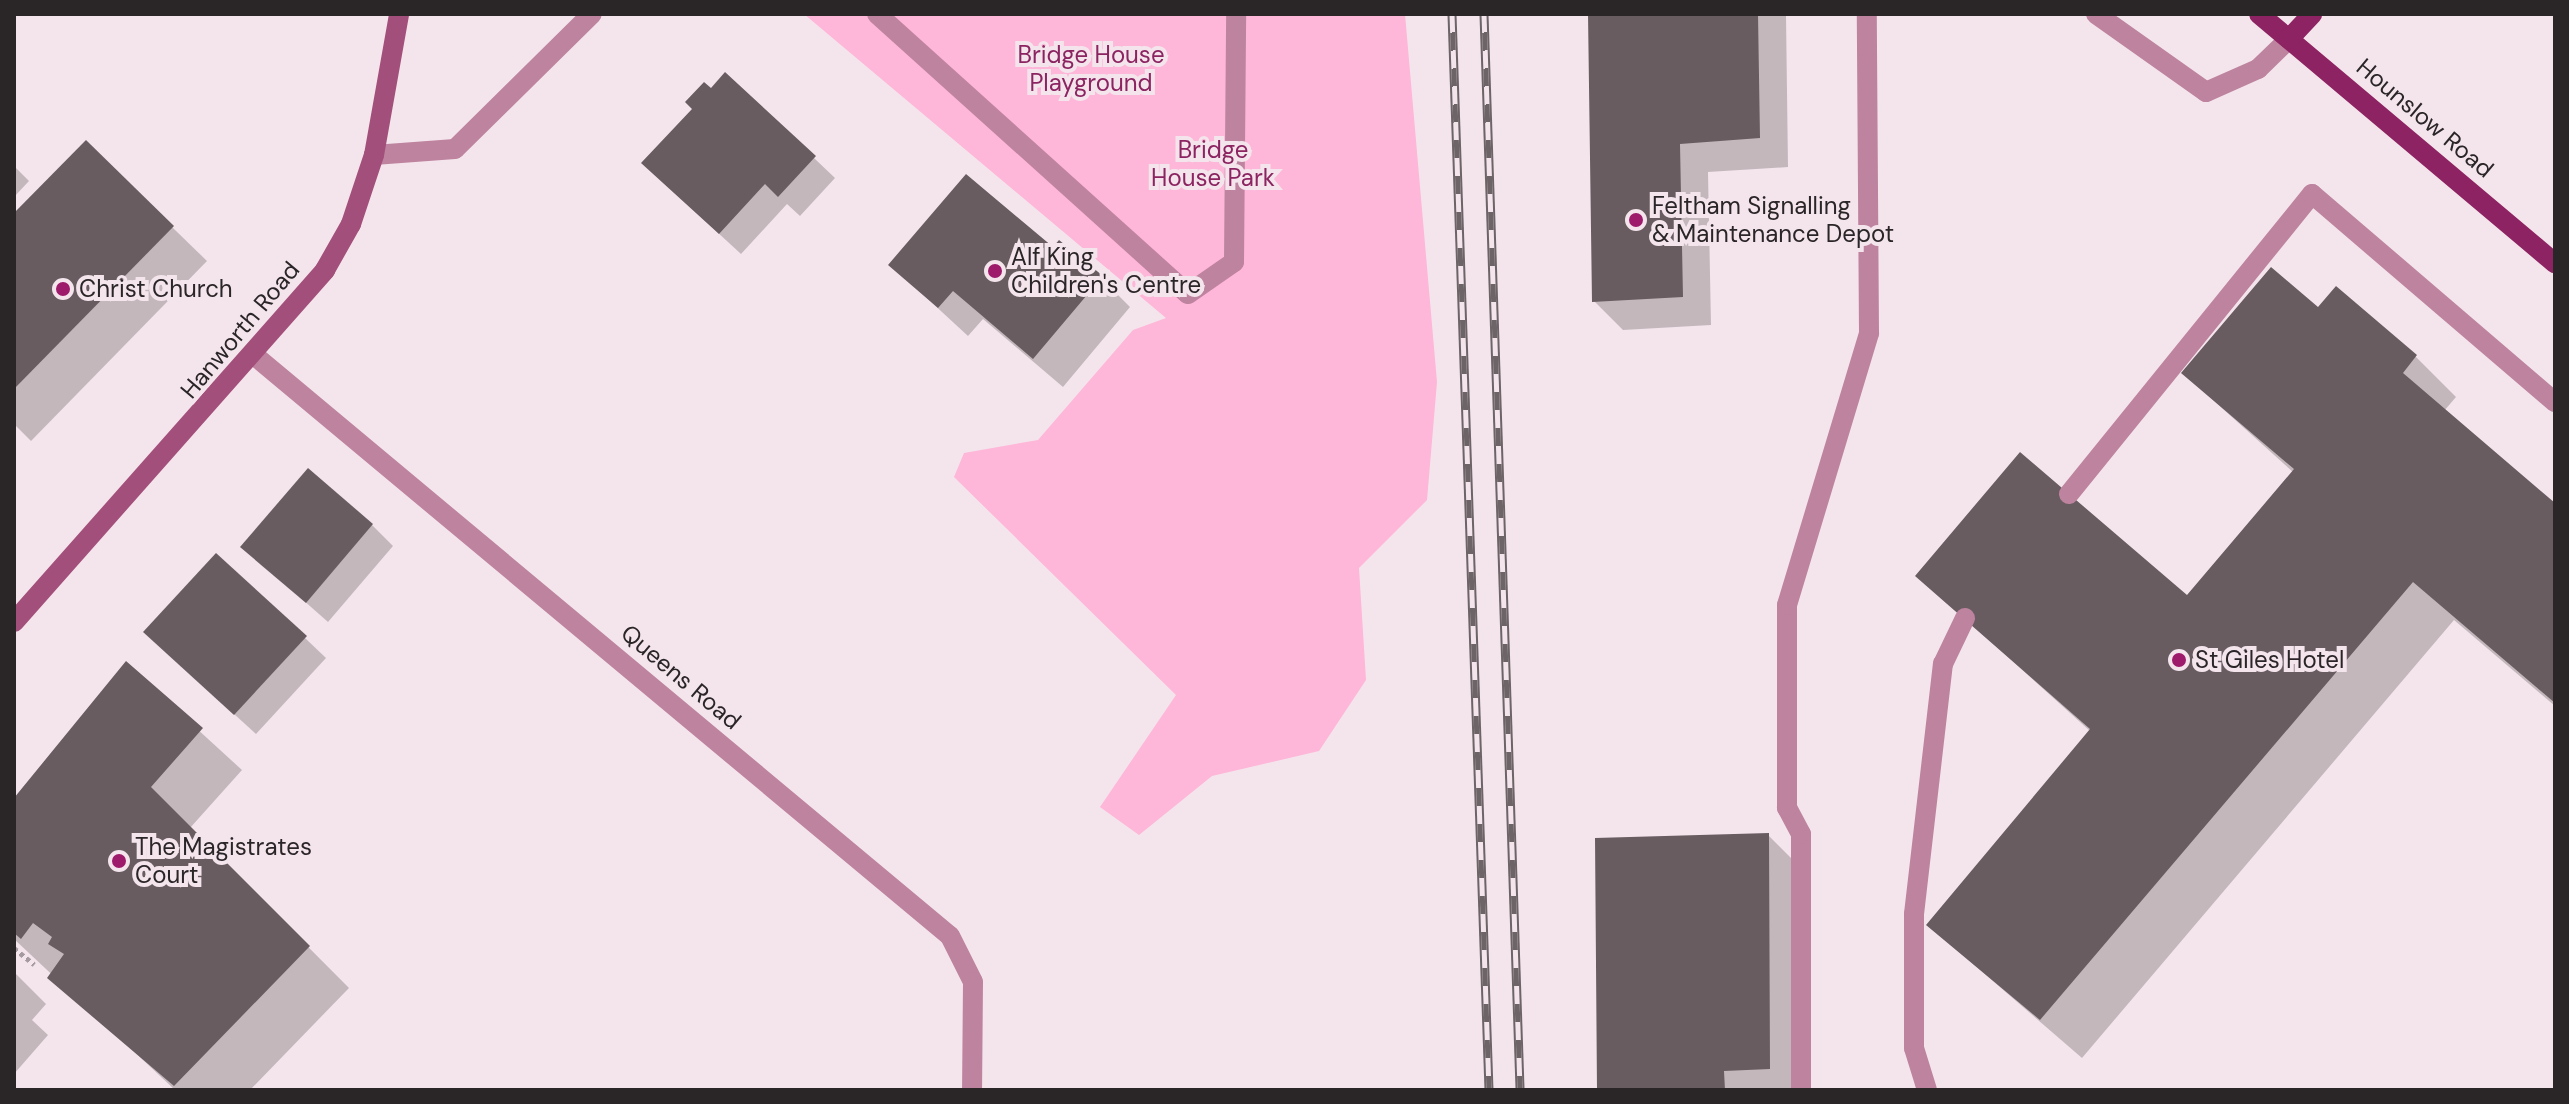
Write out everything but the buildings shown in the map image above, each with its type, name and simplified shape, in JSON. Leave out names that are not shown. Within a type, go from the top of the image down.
[{"type":"main road","name":"Hanworth Road","points":[[14,622],[255,356],[325,270],[351,224],[374,155],[399,14]]},
{"type":"main road","name":"Hounslow Road","points":[[2259,14],[2555,263]]},
{"type":"main road","points":[[2289,39],[2312,14]]},
{"type":"street","points":[[374,155],[455,149],[592,14]]},
{"type":"street","points":[[877,14],[1188,294],[1234,262],[1236,14]]},
{"type":"street","points":[[1801,1090],[1801,834],[1787,808],[1787,605],[1869,333],[1867,14]]},
{"type":"street","points":[[2096,14],[2206,92],[2258,69],[2289,39]]},
{"type":"street","points":[[2069,494],[2312,194],[2555,402]]},
{"type":"street","name":"Queens Road","points":[[255,356],[950,936],[973,982],[972,1090]]},
{"type":"street","points":[[1927,1090],[1914,1048],[1914,914],[1943,664],[1965,618]]},
{"type":"path","points":[[14,948],[34,964]]},
{"type":"green space","points":[[804,14],[1405,14],[1437,382],[1427,500],[1359,568],[1366,680],[1319,751],[1212,776],[1139,835],[1100,807],[1176,695],[954,477],[964,453],[1038,440],[1133,330],[1166,318]]},
{"type":"railway","points":[[1452,14],[1489,1090]]},
{"type":"railway","points":[[1484,14],[1520,1090]]},
{"type":"place","name":"Feltham Signalling & Maintenance Depot","points":[[1636,220]]},
{"type":"place","name":"Alf King Children's Centre","points":[[995,271]]},
{"type":"place","name":"Christ Church","points":[[63,289]]},
{"type":"place","name":"St Giles Hotel","points":[[2179,660]]},
{"type":"place","name":"The Magistrates Court","points":[[119,861]]},
{"type":"park label","name":"Bridge House Playground","points":[[1091,69]]},
{"type":"park label","name":"Bridge House Park","points":[[1213,164]]}]
